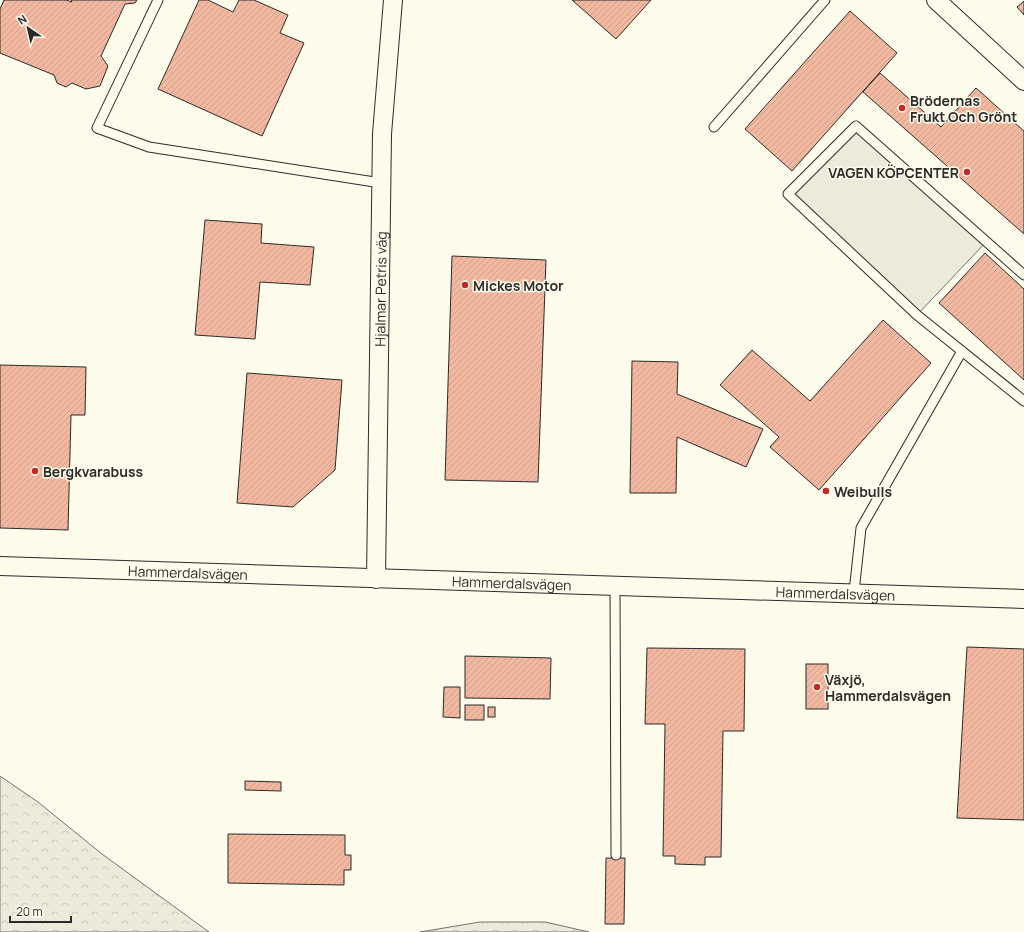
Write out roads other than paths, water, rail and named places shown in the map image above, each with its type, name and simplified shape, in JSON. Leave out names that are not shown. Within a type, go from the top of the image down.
[{"type":"street","name":"Hjalmar Petris väg","points":[[376,579],[382,134],[393,0]]},
{"type":"street","points":[[936,0],[1024,81]]},
{"type":"street","name":"Hammerdalsvägen","points":[[0,566],[376,579],[854,592],[1024,599]]},
{"type":"lane","points":[[158,0],[97,128],[148,147],[381,184]]},
{"type":"lane","points":[[714,127],[825,0]]},
{"type":"lane","points":[[1024,275],[856,126],[788,194],[917,315],[1024,402]]},
{"type":"lane","points":[[854,592],[861,528],[962,351]]},
{"type":"lane","points":[[615,586],[616,855]]},
{"type":"place","name":"Brödernas Frukt Och Grönt","points":[[902,108]]},
{"type":"place","name":"VAGEN KÖPCENTER","points":[[967,172]]},
{"type":"place","name":"Mickes Motor","points":[[465,285]]},
{"type":"place","name":"Bergkvarabuss","points":[[35,471]]},
{"type":"place","name":"Weibulls","points":[[826,491]]},
{"type":"place","name":"Växjö, Hammerdalsvägen","points":[[817,687]]}]
